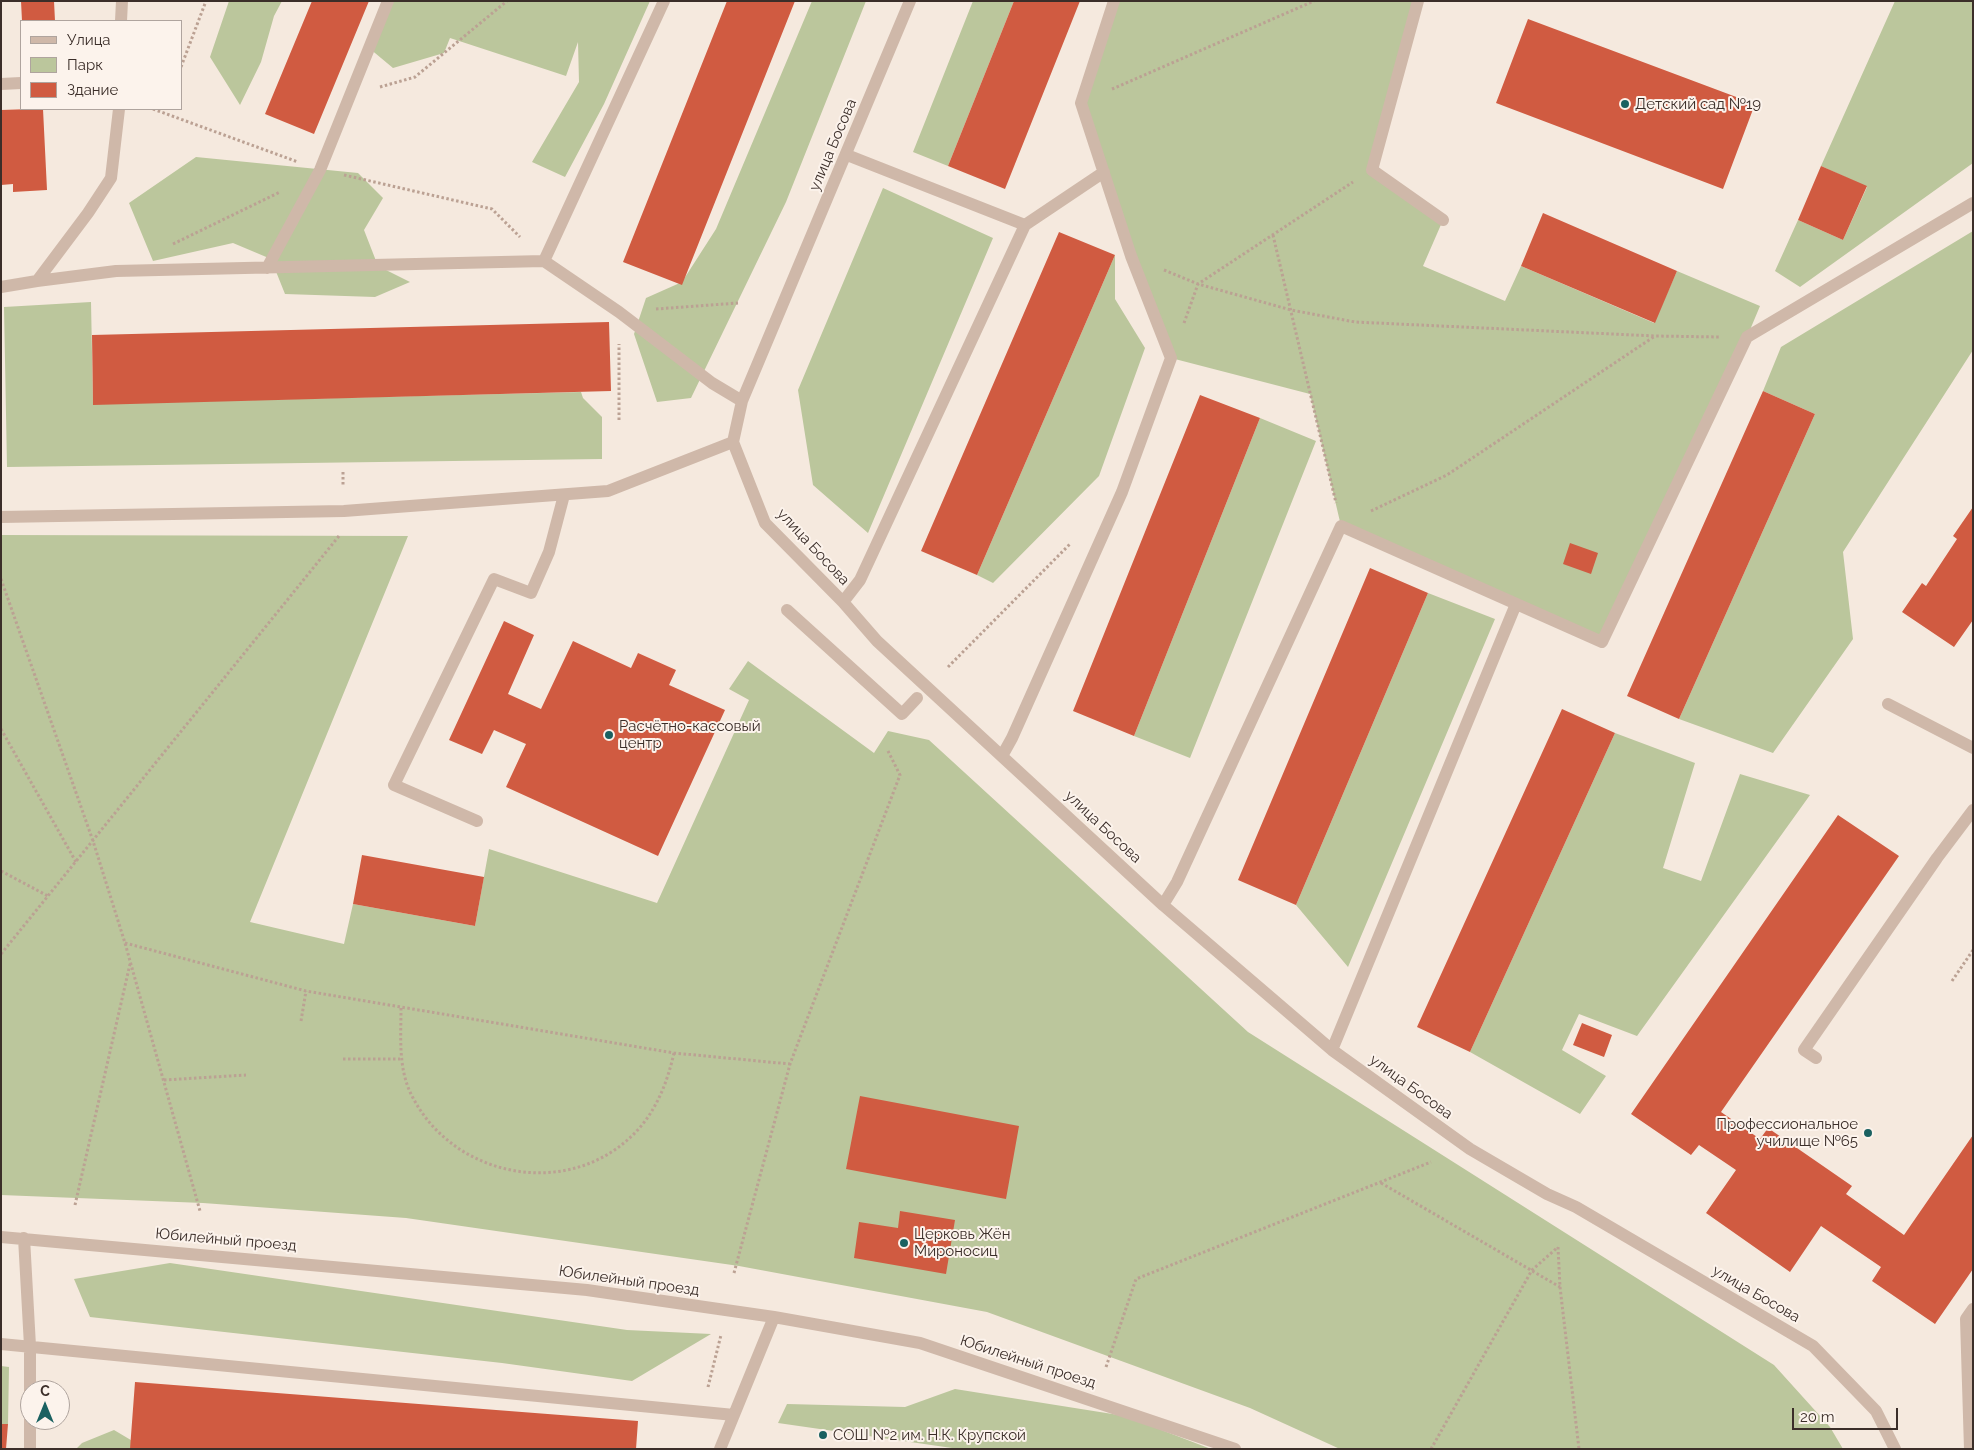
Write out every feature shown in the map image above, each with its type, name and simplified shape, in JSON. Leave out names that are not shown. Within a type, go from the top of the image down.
[{"type":"street","points":[[122,1],[122,20]]},
{"type":"street","points":[[267,268],[320,170],[388,1]]},
{"type":"street","points":[[544,261],[664,1]]},
{"type":"street","name":"улица Босова","points":[[910,1],[847,155],[742,401],[733,442],[765,523],[843,602],[877,641],[1163,905],[1332,1050],[1470,1149],[1547,1194],[1576,1208],[1813,1346],[1876,1411],[1895,1449]]},
{"type":"street","points":[[1002,756],[1012,738],[1122,492],[1171,358],[1131,256],[1081,103],[1114,1]]},
{"type":"street","points":[[1418,1],[1372,170],[1443,220]]},
{"type":"street","points":[[1,84],[20,83]]},
{"type":"street","points":[[37,281],[88,213],[110,178],[119,110]]},
{"type":"street","points":[[847,155],[1025,225]]},
{"type":"street","points":[[843,602],[860,580],[1025,225],[1104,172]]},
{"type":"street","points":[[1163,905],[1177,882],[1342,526],[1602,642],[1747,337],[1973,203]]},
{"type":"street","points":[[1,287],[116,271],[544,261],[619,312],[712,383],[742,401]]},
{"type":"street","points":[[1,516],[344,511],[608,491],[733,442]]},
{"type":"street","points":[[477,822],[394,785],[494,579],[530,593],[549,552],[564,495]]},
{"type":"street","points":[[1332,1050],[1516,604]]},
{"type":"street","points":[[787,610],[902,714],[917,698]]},
{"type":"street","points":[[1888,704],[1973,748]]},
{"type":"street","points":[[1816,1058],[1804,1050],[1937,858],[1973,810]]},
{"type":"street","name":"Юбилейный проезд","points":[[1,1237],[588,1290],[774,1317],[920,1343],[1235,1449]]},
{"type":"street","points":[[24,1238],[30,1346],[30,1449]]},
{"type":"street","points":[[1971,1449],[1966,1319],[1973,1309]]},
{"type":"street","points":[[720,1449],[774,1317]]},
{"type":"street","points":[[1,1344],[734,1415]]},
{"type":"path","points":[[182,64],[206,1]]},
{"type":"path","points":[[350,95],[415,77],[508,1]]},
{"type":"path","points":[[1081,103],[1314,1]]},
{"type":"path","points":[[165,111],[320,170],[492,209],[544,261]]},
{"type":"path","points":[[167,247],[320,170]]},
{"type":"path","points":[[1171,358],[1198,284],[1372,170]]},
{"type":"path","points":[[1273,235],[1342,526],[1447,475],[1655,336]]},
{"type":"path","points":[[1131,256],[1198,284],[1291,310],[1355,322],[1655,336],[1747,337]]},
{"type":"path","points":[[619,398],[619,420]]},
{"type":"path","points":[[343,472],[343,491]]},
{"type":"path","points":[[1,954],[345,530]]},
{"type":"path","points":[[948,667],[1073,541]]},
{"type":"path","points":[[1,579],[92,841],[125,943],[200,1211]]},
{"type":"path","points":[[1,729],[76,862]]},
{"type":"path","points":[[734,1273],[790,1064],[900,775],[888,751]]},
{"type":"path","points":[[1,871],[48,896]]},
{"type":"path","points":[[125,943],[306,991],[674,1053],[790,1064]]},
{"type":"path","points":[[1952,981],[1973,950]]},
{"type":"path","points":[[75,1204],[130,961]]},
{"type":"path","points":[[301,1021],[306,991]]},
{"type":"path","points":[[401,1008],[400,1059],[411,1092],[425,1117],[443,1137],[474,1158],[494,1167],[524,1173],[558,1172],[590,1162],[620,1145],[642,1125],[658,1101],[669,1074],[674,1053]]},
{"type":"path","points":[[343,1059],[400,1059]]},
{"type":"path","points":[[164,1080],[246,1075]]},
{"type":"path","points":[[1106,1367],[1136,1279],[1431,1162]]},
{"type":"path","points":[[1380,1183],[1560,1287]]},
{"type":"path","points":[[1431,1449],[1532,1270],[1558,1247],[1560,1287],[1580,1449]]},
{"type":"path","points":[[702,1411],[721,1334]]},
{"type":"green space","points":[[229,1],[282,1],[274,16],[261,62],[240,105],[210,57]]},
{"type":"green space","points":[[388,1],[650,1],[604,104],[565,177],[532,162],[579,82],[578,42],[566,76],[450,38],[444,53],[393,68],[369,48]]},
{"type":"green space","points":[[812,1],[866,1],[786,202],[691,398],[657,402],[634,334],[646,298],[682,282],[716,229]]},
{"type":"green space","points":[[973,1],[1014,1],[948,166],[913,152]]},
{"type":"green space","points":[[1114,1],[1418,1],[1372,170],[1443,220],[1423,266],[1505,301],[1521,266],[1654,323],[1677,271],[1760,306],[1602,642],[1341,526],[1310,394],[1171,358],[1081,103]]},
{"type":"green space","points":[[1895,1],[1973,1],[1973,163],[1800,287],[1775,271],[1798,220],[1843,240],[1867,187],[1821,166]]},
{"type":"green space","points":[[196,157],[358,173],[383,198],[364,230],[378,266],[410,282],[375,297],[285,294],[271,259],[233,243],[153,261],[129,203]]},
{"type":"green space","points":[[883,188],[993,238],[868,533],[813,485],[798,390]]},
{"type":"green space","points":[[1973,231],[1973,350],[1843,552],[1853,639],[1773,753],[1679,719],[1815,414],[1763,391],[1781,347]]},
{"type":"green space","points":[[1115,255],[1115,299],[1145,348],[1099,476],[993,583],[977,575]]},
{"type":"green space","points":[[91,302],[93,404],[581,392],[583,398],[602,417],[602,459],[7,467],[4,307]]},
{"type":"green space","points":[[1260,418],[1316,441],[1190,758],[1134,736]]},
{"type":"green space","points":[[1,535],[408,536],[250,922],[344,944],[353,904],[475,926],[489,849],[657,903],[749,700],[729,689],[748,661],[874,753],[888,731],[929,740],[1248,1032],[1774,1365],[1830,1427],[1843,1449],[1340,1449],[1250,1408],[987,1312],[739,1266],[406,1218],[203,1203],[1,1195]]},
{"type":"green space","points":[[1428,593],[1495,619],[1348,967],[1296,905]]},
{"type":"green space","points":[[1615,733],[1695,763],[1663,868],[1701,881],[1740,774],[1810,795],[1637,1036],[1579,1014],[1562,1050],[1606,1076],[1580,1114],[1470,1052]]},
{"type":"green space","points":[[170,1263],[627,1330],[711,1334],[632,1381],[502,1363],[90,1317],[74,1279]]},
{"type":"green space","points":[[1,1366],[9,1367],[8,1424],[1,1424]]},
{"type":"green space","points":[[955,1389],[1125,1416],[1211,1449],[959,1449],[778,1423],[787,1404],[905,1407]]},
{"type":"green space","points":[[114,1430],[146,1449],[76,1449],[82,1443]]},
{"type":"building","points":[[21,1],[54,1],[55,20],[22,20]]},
{"type":"building","points":[[312,1],[369,1],[314,134],[265,114]]},
{"type":"building","points":[[727,1],[795,1],[682,285],[623,262]]},
{"type":"building","points":[[1014,1],[1080,1],[1005,189],[948,166]]},
{"type":"building","name":"Детский сад №19","points":[[1528,19],[1755,104],[1723,189],[1496,103]]},
{"type":"building","points":[[1,110],[43,110],[47,190],[13,192],[13,184],[1,185]]},
{"type":"building","points":[[1821,166],[1867,186],[1843,240],[1798,220]]},
{"type":"building","points":[[1543,213],[1677,271],[1655,323],[1521,266]]},
{"type":"building","points":[[1059,232],[1115,255],[977,575],[921,551]]},
{"type":"building","points":[[609,322],[611,391],[93,405],[92,335]]},
{"type":"building","points":[[1763,391],[1815,414],[1679,719],[1627,696]]},
{"type":"building","points":[[1200,395],[1260,418],[1134,736],[1073,711]]},
{"type":"building","points":[[1973,507],[1973,620],[1954,647],[1902,612],[1922,583],[1926,586],[1957,539],[1953,536]]},
{"type":"building","points":[[1570,543],[1598,553],[1591,574],[1563,564]]},
{"type":"building","points":[[1370,568],[1428,593],[1296,905],[1238,880]]},
{"type":"building","name":"Расчётно-кассовый центр","points":[[504,621],[534,635],[508,694],[541,709],[573,641],[631,668],[638,653],[676,670],[669,685],[725,710],[658,856],[506,787],[526,744],[494,730],[482,754],[449,740]]},
{"type":"building","points":[[1562,709],[1615,733],[1470,1052],[1417,1027]]},
{"type":"building","points":[[1838,815],[1899,856],[1721,1112],[1760,1139],[1768,1128],[1852,1186],[1846,1194],[1904,1235],[1973,1135],[1973,1269],[1935,1324],[1872,1281],[1881,1267],[1821,1226],[1790,1272],[1706,1213],[1736,1170],[1699,1145],[1691,1155],[1631,1114]]},
{"type":"building","points":[[362,855],[484,877],[475,926],[353,904]]},
{"type":"building","points":[[1582,1023],[1612,1035],[1604,1057],[1573,1045]]},
{"type":"building","points":[[860,1096],[1019,1126],[1006,1199],[846,1169]]},
{"type":"building","name":"Церковь Жён Мироносиц","points":[[900,1211],[955,1220],[946,1274],[854,1258],[859,1222],[898,1228]]},
{"type":"building","points":[[135,1382],[638,1421],[636,1449],[130,1449]]},
{"type":"building","points":[[1,1424],[8,1424],[6,1449],[1,1449]]},
{"type":"place","name":"Детский сад №19","points":[[1625,104]]},
{"type":"place","name":"Расчётно-кассовый центр","points":[[609,735]]},
{"type":"place","name":"Профессиональное училище №65","points":[[1868,1133]]},
{"type":"place","name":"Церковь Жён Мироносиц","points":[[904,1243]]},
{"type":"place","name":"СОШ №2 им. Н.К. Крупской","points":[[823,1435]]}]
